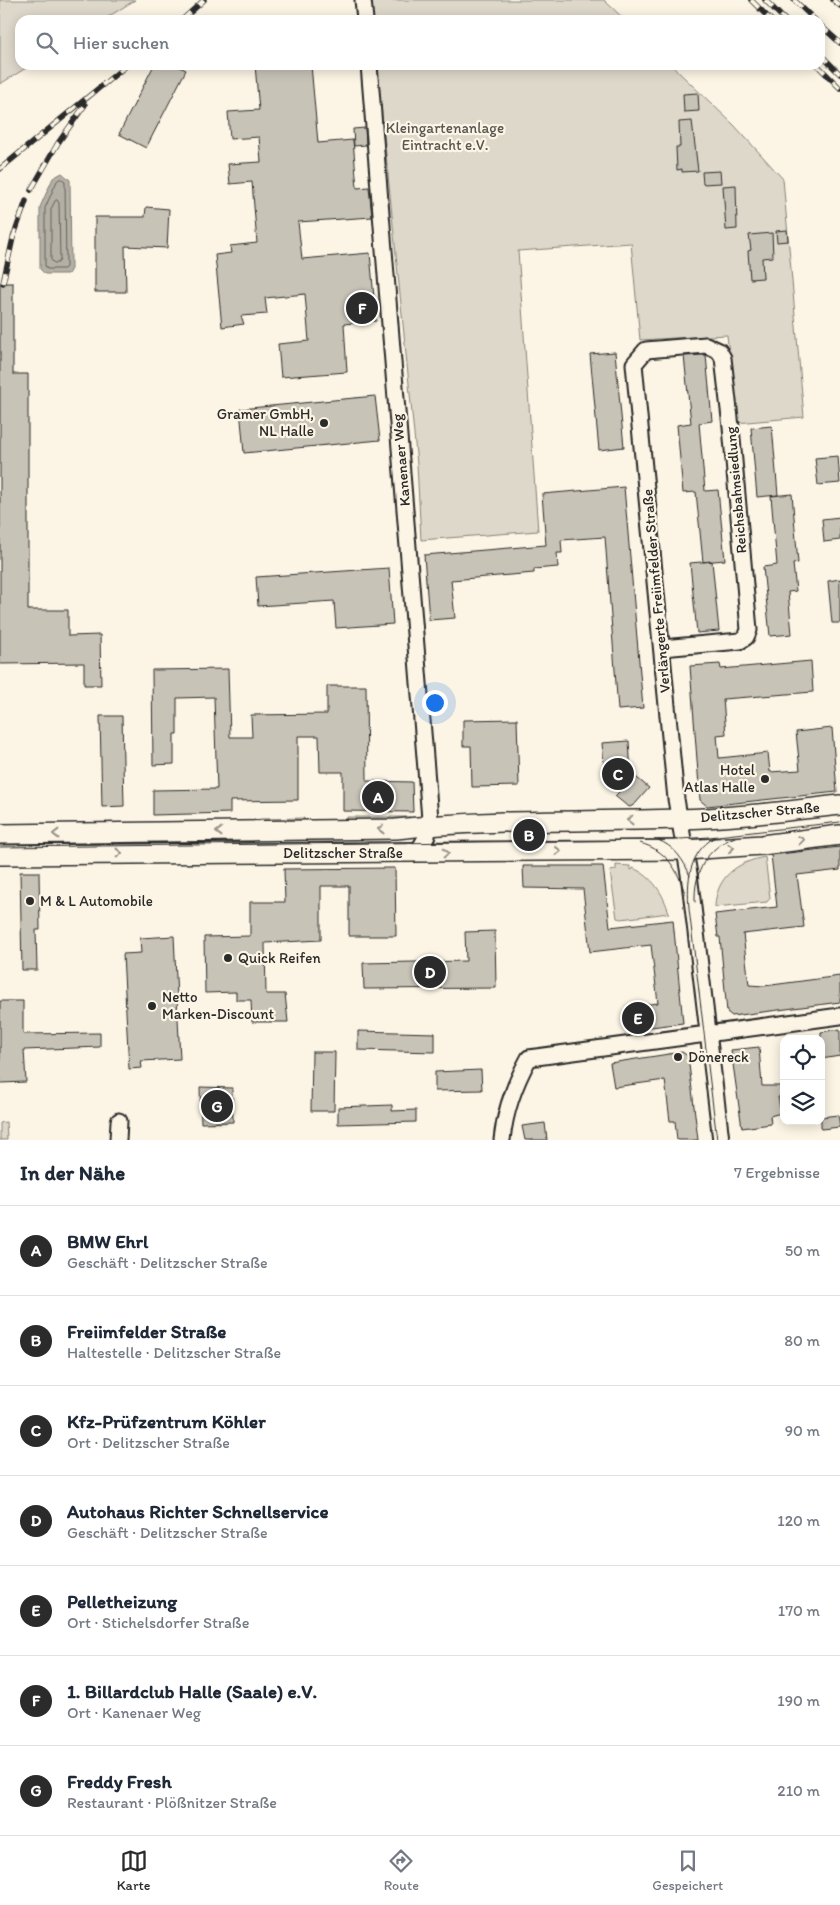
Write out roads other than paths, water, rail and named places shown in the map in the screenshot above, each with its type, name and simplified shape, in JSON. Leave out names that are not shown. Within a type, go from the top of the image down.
[{"type":"main road","name":"Delitzscher Straße","points":[[0,834],[387,829],[460,823],[679,819],[760,814],[840,805]]},
{"type":"main road","name":"Delitzscher Straße","points":[[0,855],[686,850],[753,846],[840,835]]},
{"type":"street","points":[[363,0],[364,15]]},
{"type":"street","name":"Kanenaer Weg","points":[[369,70],[430,825],[427,836],[417,853]]},
{"type":"street","name":"Reichsbahnsiedlung","points":[[634,364],[646,350],[706,344],[714,347],[723,358],[731,427],[749,630],[746,637],[740,640],[662,648]]},
{"type":"street","name":"Verlängerte Freiimfelder Straße","points":[[634,364],[679,819]]},
{"type":"street","name":"Delitzscher Straße","points":[[679,819],[686,850]]},
{"type":"street","points":[[686,850],[721,1140]]},
{"type":"street","points":[[502,1140],[511,1094],[529,1058],[840,1016]]},
{"type":"street","points":[[118,1140],[119,1121]]},
{"type":"water","points":[[62,173],[70,180],[71,269],[68,274],[45,274],[40,269],[40,207],[53,178]]},
{"type":"tram line","points":[[0,847],[666,840],[840,822]]},
{"type":"tram line","points":[[715,837],[699,851],[694,859],[689,878],[688,899],[717,1140]]},
{"type":"tram line","points":[[695,902],[697,881],[704,862],[716,848],[735,837]]},
{"type":"tram line","points":[[658,840],[678,854],[690,876]]},
{"type":"tram line","points":[[640,843],[657,850],[670,862],[679,876],[685,894]]},
{"type":"railway","points":[[188,15],[204,0]]},
{"type":"railway","points":[[751,0],[766,15]]},
{"type":"railway","points":[[765,0],[780,15]]},
{"type":"railway","points":[[794,0],[810,15]]},
{"type":"railway","points":[[833,0],[840,6]]},
{"type":"railway","points":[[825,30],[840,43]]},
{"type":"railway","points":[[825,59],[840,74]]},
{"type":"railway","points":[[0,169],[121,70]]},
{"type":"railway","points":[[822,70],[840,88]]},
{"type":"railway","points":[[31,190],[58,143],[85,105]]},
{"type":"railway","points":[[3,283],[13,238],[26,201]]},
{"type":"place","name":"1. Billardclub Halle (Saale) e.V.","points":[[362,308]]},
{"type":"place","name":"Gramer GmbH, NL Halle","points":[[324,423]]},
{"type":"place","name":"Kfz-Prüfzentrum Köhler","points":[[618,774]]},
{"type":"place","name":"Hotel Atlas Halle","points":[[765,779]]},
{"type":"place","name":"BMW Ehrl","points":[[378,797]]},
{"type":"place","name":"Freiimfelder Straße","points":[[529,835]]},
{"type":"place","name":"M & L Automobile","points":[[30,901]]},
{"type":"place","name":"Quick Reifen","points":[[228,958]]},
{"type":"place","name":"Autohaus Richter Schnellservice","points":[[430,972]]},
{"type":"place","name":"Netto Marken-Discount","points":[[152,1006]]},
{"type":"place","name":"Pelletheizung","points":[[638,1018]]},
{"type":"place","name":"Dönereck","points":[[678,1057]]},
{"type":"place","name":"Freddy Fresh","points":[[217,1106]]},
{"type":"park label","name":"Kleingartenanlage Eintracht e.V.","points":[[445,136]]}]
